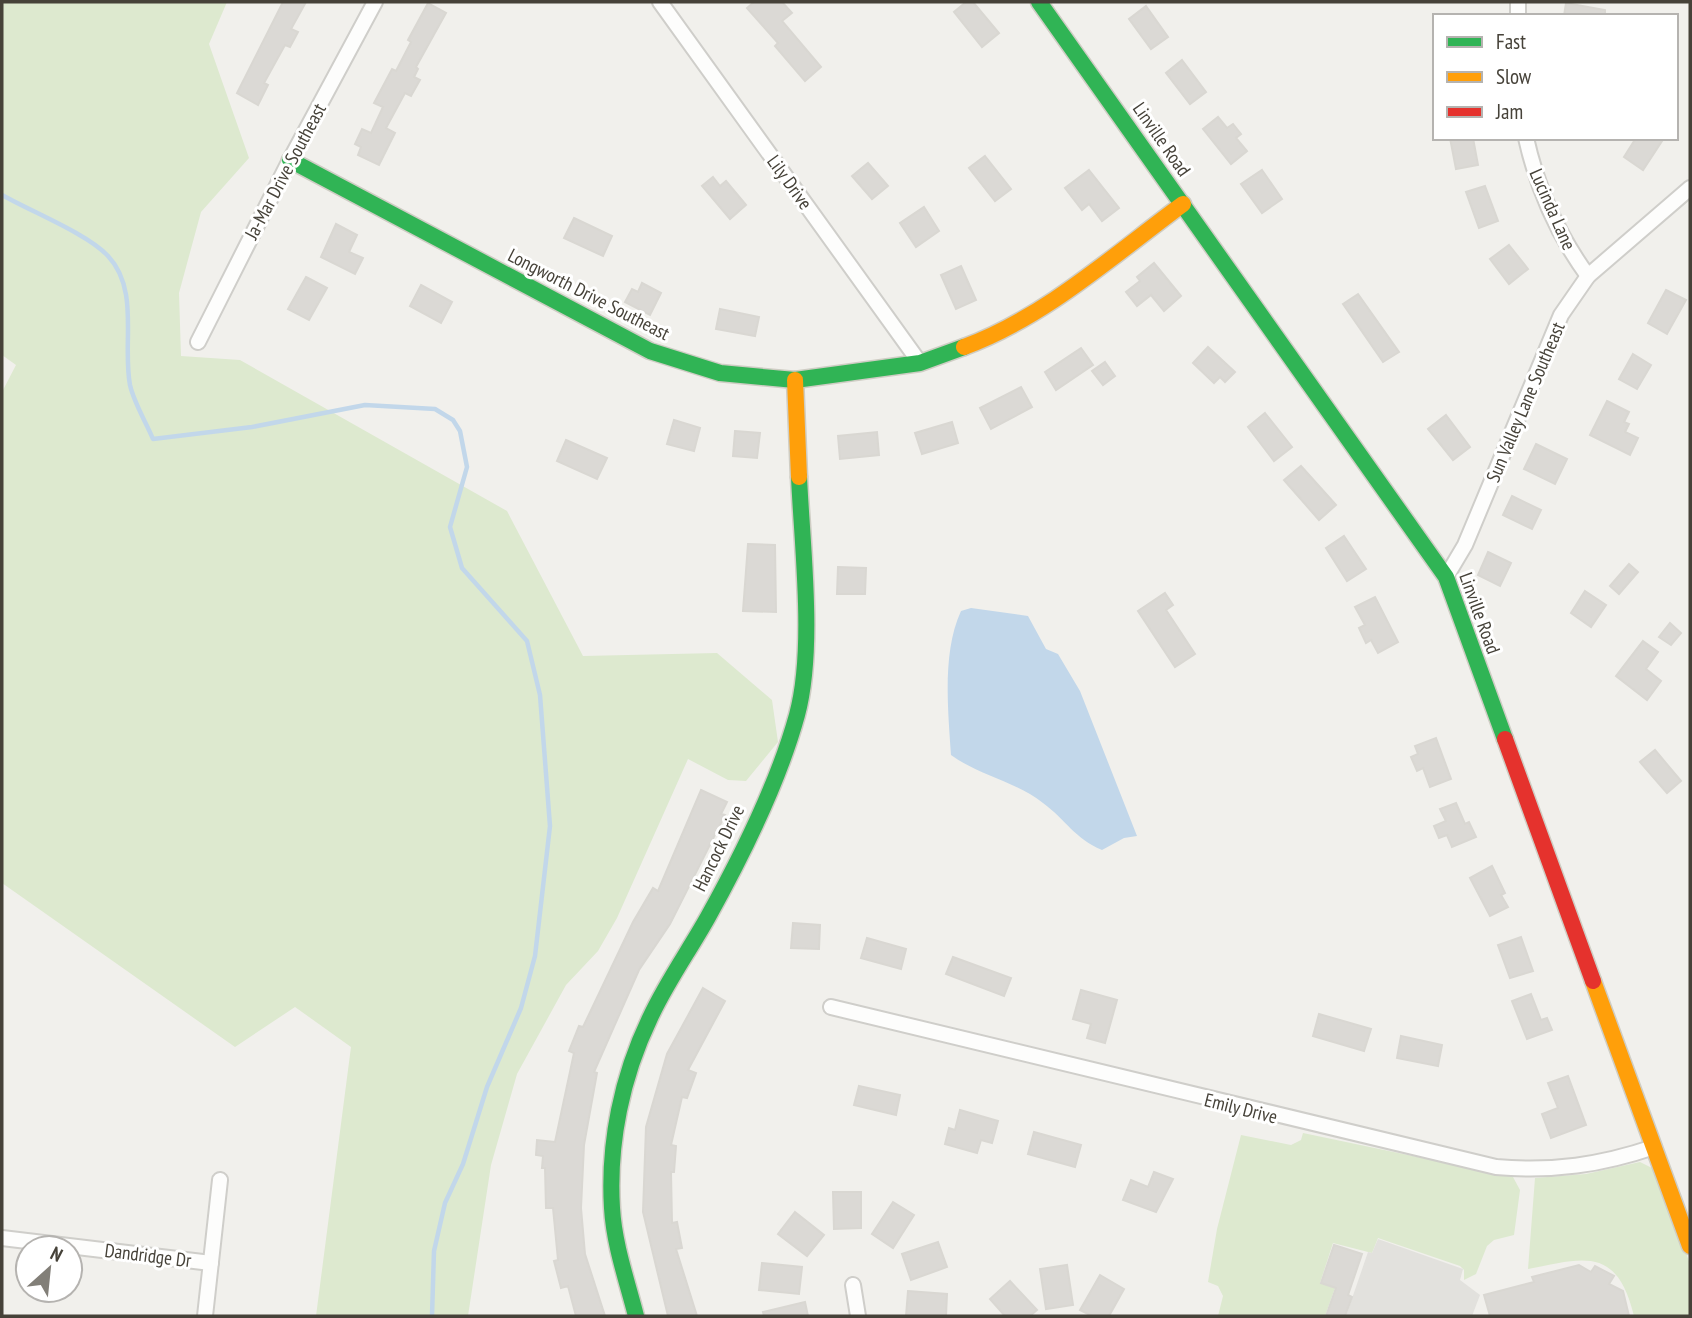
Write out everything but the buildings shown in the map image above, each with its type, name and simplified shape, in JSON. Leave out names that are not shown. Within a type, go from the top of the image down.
[{"type":"street","name":"Ja-Mar Drive Southeast","points":[[198,342],[290,160],[375,2]]},
{"type":"street","name":"Lily Drive","points":[[660,2],[920,363]]},
{"type":"street","name":"Linville Road","points":[[1039,2],[1446,577],[1690,1246]]},
{"type":"street","name":"Lucinda Lane","points":[[1526,140],[1532,163],[1556,224],[1588,276]]},
{"type":"street","name":"Longworth Drive Southeast","points":[[290,160],[650,351],[720,373],[795,380],[920,363],[957,352],[1003,330],[1058,295],[1183,204]]},
{"type":"street","name":"Sun Valley Lane Southeast","points":[[1446,577],[1465,545],[1561,315],[1588,276],[1690,188]]},
{"type":"street","name":"Hancock Drive","points":[[636,1316],[617,1242],[612,1207],[615,1135],[627,1075],[650,1017],[709,915],[777,775],[789,746],[800,699],[806,637],[795,380]]},
{"type":"street","name":"Emily Drive","points":[[831,1007],[1496,1167],[1557,1170],[1620,1158],[1654,1147]]},
{"type":"street","points":[[205,1316],[220,1180]]},
{"type":"street","name":"Dandridge Dr","points":[[2,1238],[211,1263]]},
{"type":"street","points":[[853,1285],[858,1316]]},
{"type":"green space","points":[[2,2],[227,2],[209,44],[249,158],[201,212],[179,293],[181,356],[240,360],[507,511],[583,656],[717,653],[772,700],[778,742],[746,781],[728,780],[688,759],[617,918],[598,951],[566,985],[517,1074],[491,1165],[468,1316],[316,1316],[351,1047],[295,1007],[235,1047],[2,883],[2,392],[16,365],[2,355]]},
{"type":"green space","points":[[1303,1133],[1513,1177],[1520,1190],[1514,1235],[1494,1240],[1487,1246],[1476,1274],[1464,1280],[1464,1270],[1460,1266],[1378,1238],[1372,1253],[1333,1243],[1320,1283],[1335,1288],[1325,1316],[1218,1316],[1223,1296],[1218,1286],[1208,1282],[1217,1229],[1241,1135],[1291,1145],[1301,1140]]},
{"type":"green space","points":[[1640,1162],[1656,1170],[1690,1264],[1690,1316],[1634,1316],[1618,1278],[1608,1268],[1596,1262],[1583,1260],[1528,1269],[1535,1178],[1586,1174]]},
{"type":"shaded area","points":[[1378,1239],[1463,1269],[1460,1280],[1480,1295],[1472,1316],[1346,1316],[1368,1252],[1372,1253]]},
{"type":"water","points":[[971,608],[1028,616],[1046,649],[1058,654],[1080,691],[1137,836],[1124,838],[1102,850],[1084,840],[1032,795],[951,755],[948,682],[951,644],[961,611]]},
{"type":"waterway","points":[[2,195],[87,239],[108,256],[118,270],[127,301],[130,385],[153,439],[252,427],[365,405],[435,409],[453,420],[460,431],[467,467],[450,527],[462,568],[527,641],[540,695],[550,826],[535,956],[521,1008],[487,1087],[463,1164],[445,1203],[434,1251],[432,1316]]},
{"type":"traffic: fast","points":[[1039,2],[1446,577],[1505,739]]},
{"type":"traffic: fast","points":[[290,160],[650,351],[720,373],[795,380],[920,363],[964,347]]},
{"type":"traffic: fast","points":[[636,1316],[613,1222],[612,1159],[619,1110],[640,1040],[670,980],[747,844],[770,793],[797,715],[802,689],[806,629],[799,477]]},
{"type":"traffic: slow","points":[[964,347],[994,335],[1051,302],[1183,204]]},
{"type":"traffic: slow","points":[[795,380],[799,477]]},
{"type":"traffic: slow","points":[[1593,981],[1690,1246]]},
{"type":"traffic: jam","points":[[1505,739],[1593,981]]}]
